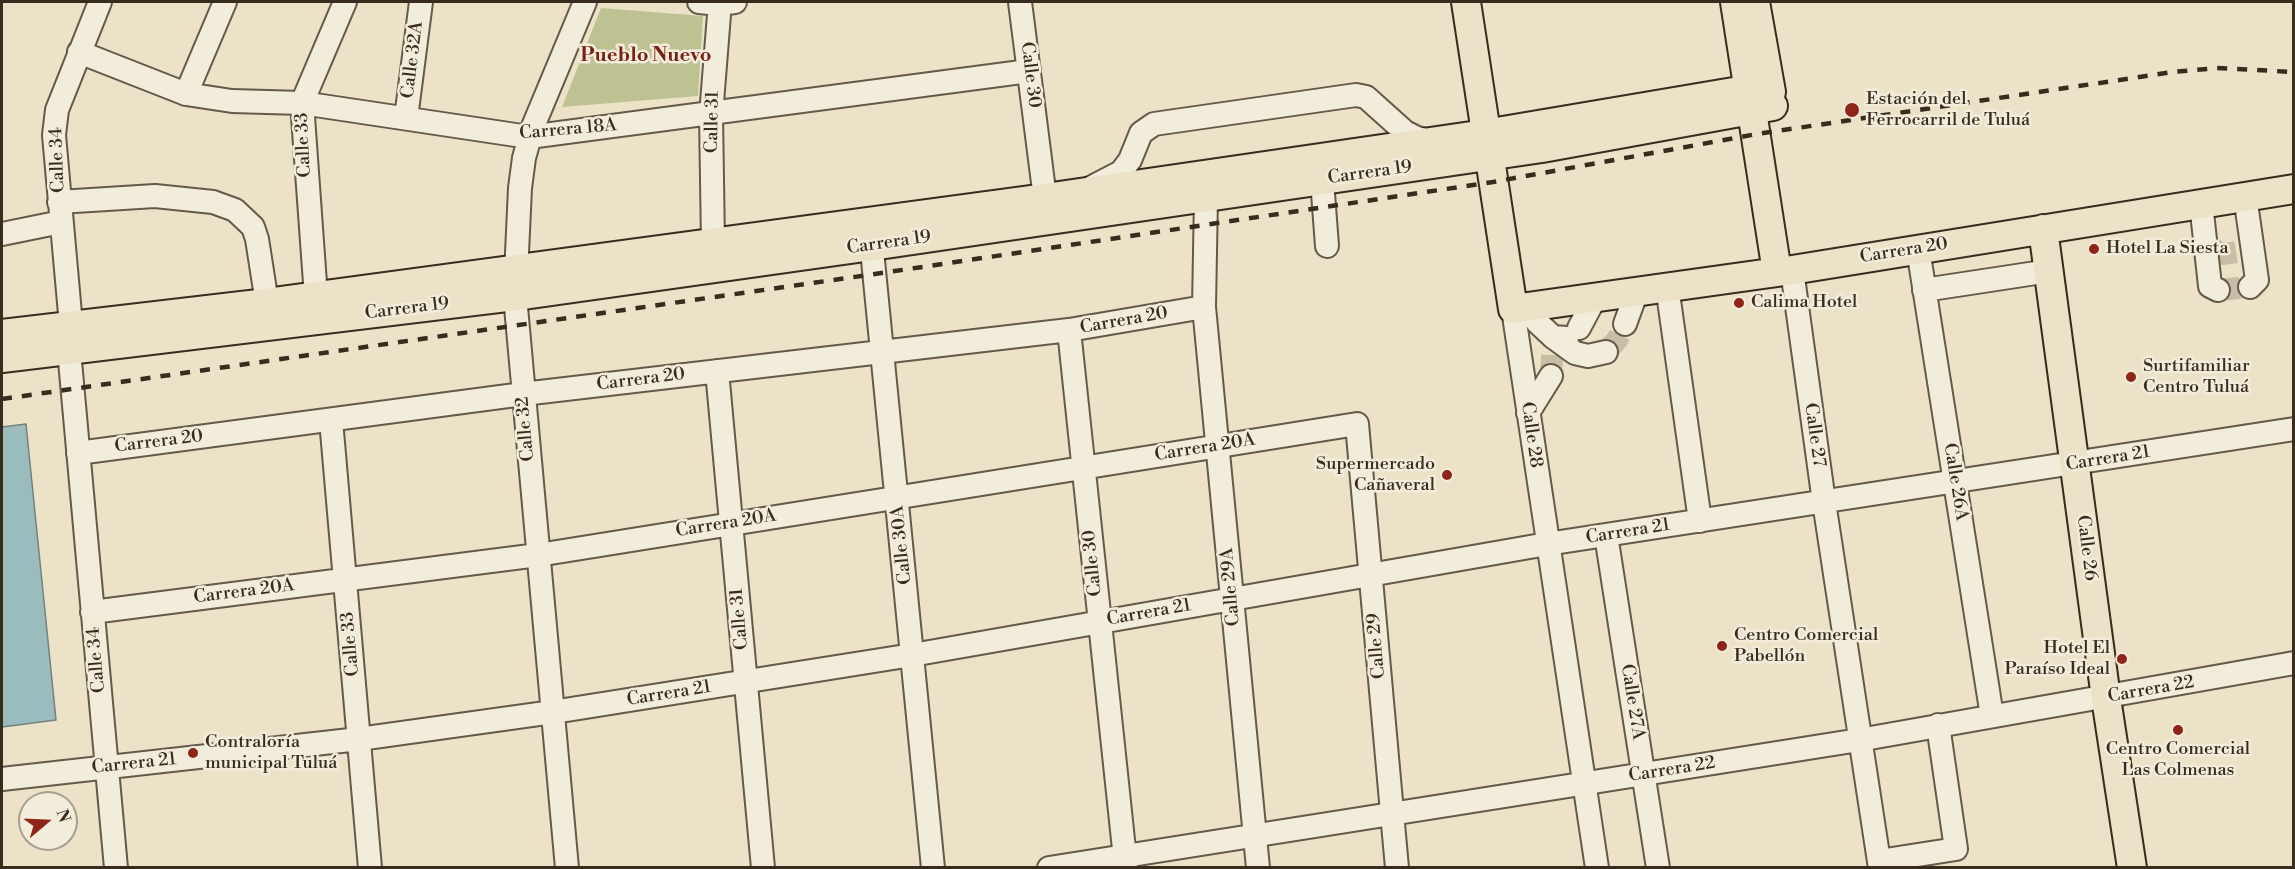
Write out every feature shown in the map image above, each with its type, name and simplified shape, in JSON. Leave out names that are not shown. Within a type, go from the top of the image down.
[{"type":"main road","name":"Calle 28","points":[[1466,2],[1487,145],[1519,308]]},
{"type":"main road","name":"Calle 27","points":[[1735,2],[1761,97]]},
{"type":"main road","name":"Calle 27","points":[[1755,2],[1761,97],[1784,271]]},
{"type":"main road","name":"Carrera 19","points":[[1046,209],[1078,193],[1435,142],[1554,146],[1761,97]]},
{"type":"main road","name":"Carrera 19","points":[[2,334],[70,338],[516,283],[1046,209],[1206,197],[1322,180],[1487,145]]},
{"type":"main road","name":"Carrera 20","points":[[1519,308],[1784,271],[2294,189]]},
{"type":"main road","name":"Calle 26","points":[[2043,229],[2106,698],[2132,867]]},
{"type":"main road","name":"Carrera 19","points":[[2,358],[70,338],[267,303],[316,297],[516,283],[713,243],[871,234]]},
{"type":"street","name":"Calle 34","points":[[100,2],[57,110],[54,135],[78,453],[116,867]]},
{"type":"street","points":[[186,94],[225,2]]},
{"type":"street","name":"Calle 33","points":[[316,297],[302,103],[345,2]]},
{"type":"street","name":"Calle 32A","points":[[406,118],[421,2]]},
{"type":"street","name":"Calle 32","points":[[567,867],[523,394],[516,283],[520,188],[530,137],[585,2]]},
{"type":"street","name":"Calle 31","points":[[713,243],[711,115],[718,2]]},
{"type":"street","name":"Calle 30","points":[[1020,2],[1046,209]]},
{"type":"street","name":"Carrera 18A","points":[[79,52],[186,94],[232,101],[302,103],[406,118],[459,129],[530,137],[711,115],[1029,71]]},
{"type":"street","points":[[1078,193],[1121,172],[1130,160],[1141,133],[1146,127],[1164,120],[1356,95],[1366,97],[1405,132],[1417,138],[1435,142]]},
{"type":"street","points":[[1322,180],[1327,246]]},
{"type":"street","points":[[2,234],[60,212],[154,196],[196,199],[236,210],[253,227],[257,238],[267,303]]},
{"type":"street","points":[[2218,290],[2210,286],[2245,196]]},
{"type":"street","name":"Calle 29A","points":[[1206,197],[1204,307],[1258,867]]},
{"type":"street","points":[[2201,203],[2227,246],[2257,280],[2250,287]]},
{"type":"street","name":"Calle 30A","points":[[871,234],[933,867]]},
{"type":"street","name":"Calle 26A","points":[[1918,249],[1992,716]]},
{"type":"street","name":"Calle 27","points":[[1784,271],[1824,502],[1879,864]]},
{"type":"street","points":[[1924,290],[2049,271]]},
{"type":"street","points":[[1666,286],[1700,521]]},
{"type":"street","points":[[1625,324],[1637,291]]},
{"type":"street","points":[[1528,413],[1561,347],[1596,296]]},
{"type":"street","points":[[1555,302],[1561,347]]},
{"type":"street","name":"Carrera 20","points":[[78,453],[523,394],[882,354],[1069,330],[1204,307]]},
{"type":"street","points":[[1519,308],[1538,323],[1561,347],[1588,356],[1605,352]]},
{"type":"street","name":"Calle 28","points":[[1519,308],[1528,413],[1597,867]]},
{"type":"street","name":"Calle 30","points":[[1069,330],[1125,861]]},
{"type":"street","name":"Calle 31","points":[[717,371],[762,867]]},
{"type":"street","name":"Calle 33","points":[[332,420],[370,867]]},
{"type":"street","name":"Carrera 20A","points":[[92,612],[538,555],[1357,424]]},
{"type":"street","name":"Calle 29","points":[[1357,424],[1397,867]]},
{"type":"street","name":"Carrera 21","points":[[2,779],[359,739],[553,712],[912,654],[1547,544],[2294,429]]},
{"type":"street","name":"Calle 27A","points":[[1606,536],[1658,867]]},
{"type":"street","name":"Carrera 22","points":[[1049,867],[1125,861],[1254,833],[1392,814],[1859,740],[2294,663]]},
{"type":"street","points":[[1879,864],[1956,849],[1938,726]]},
{"type":"green space","points":[[601,8],[703,16],[698,96],[562,107]]},
{"type":"water","points":[[26,424],[56,720],[2,727],[2,427]]},
{"type":"tunnel","points":[[2215,250],[2224,254],[2237,252]]},
{"type":"tunnel","points":[[2218,290],[2250,287]]},
{"type":"tunnel","points":[[1606,352],[1617,340],[1625,324]]},
{"type":"tunnel","points":[[1551,376],[1552,355]]},
{"type":"railway","points":[[2,399],[875,274],[1493,182],[1757,134],[2173,72],[2217,68],[2294,72]]},
{"type":"place","name":"Estación del Ferrocarril de Tuluá","points":[[1852,110]]},
{"type":"place","name":"Hotel La Siesta","points":[[2094,249]]},
{"type":"place","name":"Calima Hotel","points":[[1739,303]]},
{"type":"place","name":"Surtifamiliar Centro Tuluá","points":[[2131,377]]},
{"type":"place","name":"Supermercado Cañaveral","points":[[1447,475]]},
{"type":"place","name":"Centro Comercial Pabellón","points":[[1722,646]]},
{"type":"place","name":"Hotel El Paraíso Ideal","points":[[2122,659]]},
{"type":"place","name":"Centro Comercial Las Colmenas","points":[[2178,730]]},
{"type":"place","name":"Contraloría municipal Tuluá","points":[[193,753]]},
{"type":"district","name":"Pueblo Nuevo","points":[[646,56]]}]
